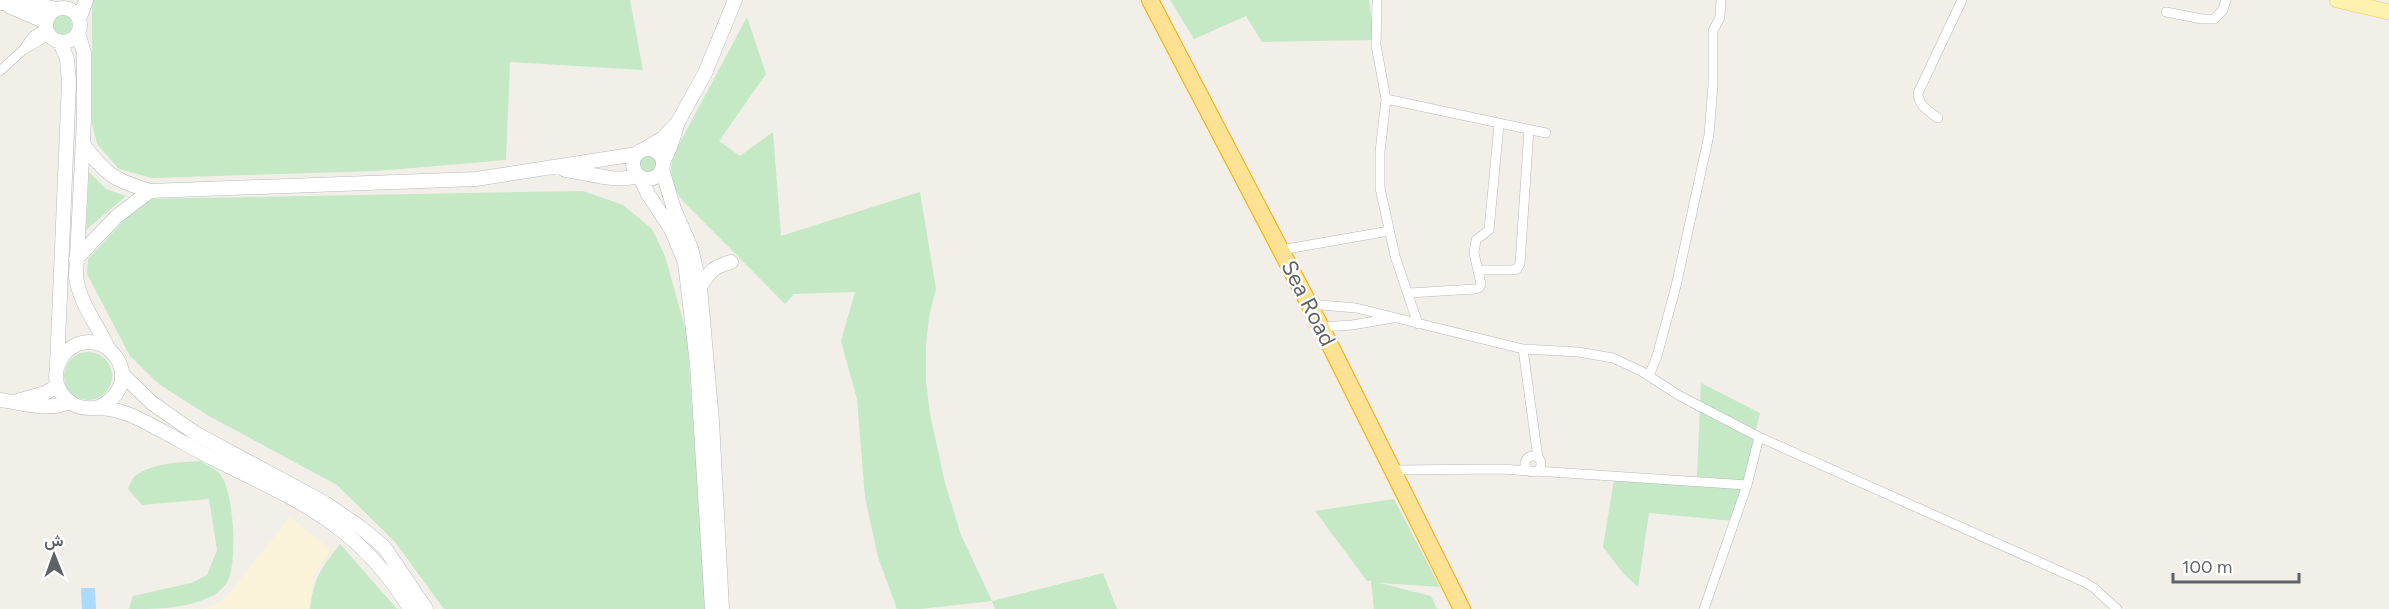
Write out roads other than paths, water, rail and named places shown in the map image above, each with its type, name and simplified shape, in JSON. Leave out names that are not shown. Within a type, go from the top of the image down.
[{"type":"highway","name":"Sea Road","points":[[1150,0],[1321,327],[1462,609]]},
{"type":"main road","points":[[2,4],[50,32],[74,38],[86,0]]},
{"type":"main road","points":[[551,168],[615,180],[626,180],[639,176],[645,179],[655,177],[671,145],[678,122],[705,73],[735,0]]},
{"type":"main road","points":[[2337,0],[2389,12]]},
{"type":"main road","points":[[2,4],[29,3],[60,6],[70,9],[79,26],[84,53],[83,144],[76,259],[78,290],[108,348],[121,364],[123,374],[116,395],[99,407]]},
{"type":"main road","points":[[60,6],[50,13],[50,32],[67,58],[69,83],[57,386],[69,402],[88,408],[99,407],[117,411],[157,427],[195,450],[321,514],[368,552],[383,569],[410,609]]},
{"type":"main road","points":[[678,122],[663,138],[640,152],[633,163],[648,195],[679,244],[698,319],[712,421],[722,609]]},
{"type":"main road","points":[[83,144],[110,176],[123,183],[150,191],[476,179],[640,152],[656,152],[674,209],[691,248],[700,287],[698,319],[712,609]]},
{"type":"main road","points":[[76,259],[116,217],[150,191]]},
{"type":"main road","points":[[700,287],[716,266],[730,262]]},
{"type":"main road","points":[[57,365],[63,355],[78,344],[97,343],[108,348]]},
{"type":"main road","points":[[123,374],[152,403],[186,427],[325,503],[360,527],[384,548],[426,609]]},
{"type":"main road","points":[[7,401],[45,393],[57,386]]},
{"type":"main road","points":[[7,401],[24,405],[55,407],[69,402]]},
{"type":"street","points":[[1377,0],[1376,45],[1386,99],[1380,152],[1380,188],[1395,256],[1418,324]]},
{"type":"street","points":[[1649,376],[1664,333],[1676,286],[1708,135],[1713,84],[1713,32],[1720,17],[1721,0]]},
{"type":"street","points":[[1938,118],[1925,109],[1918,99],[1918,93],[1962,0]]},
{"type":"street","points":[[2166,12],[2202,20],[2214,19],[2223,10],[2226,0]]},
{"type":"street","points":[[0,71],[23,50],[33,36],[50,32]]},
{"type":"street","points":[[1386,99],[1546,133]]},
{"type":"street","points":[[1409,293],[1479,288],[1481,284],[1474,253],[1476,240],[1489,230],[1499,124]]},
{"type":"street","points":[[1478,270],[1512,270],[1520,264],[1529,129]]},
{"type":"street","points":[[1281,250],[1389,231]]},
{"type":"street","points":[[1309,304],[1356,308],[1522,349],[1600,354],[1626,363],[1680,396],[1758,437],[2073,577],[2094,588],[2116,609]]},
{"type":"street","points":[[1321,327],[1359,324],[1397,317]]},
{"type":"street","points":[[1522,349],[1534,459],[1540,466],[1533,471]]},
{"type":"street","points":[[1704,609],[1747,485],[1758,437]]},
{"type":"street","points":[[1533,471],[1525,464],[1534,459]]},
{"type":"street","points":[[1502,469],[1534,459],[1562,472]]},
{"type":"street","points":[[1394,471],[1502,469],[1747,485]]},
{"type":"water","points":[[81,588],[95,588],[96,609],[82,609]]}]
